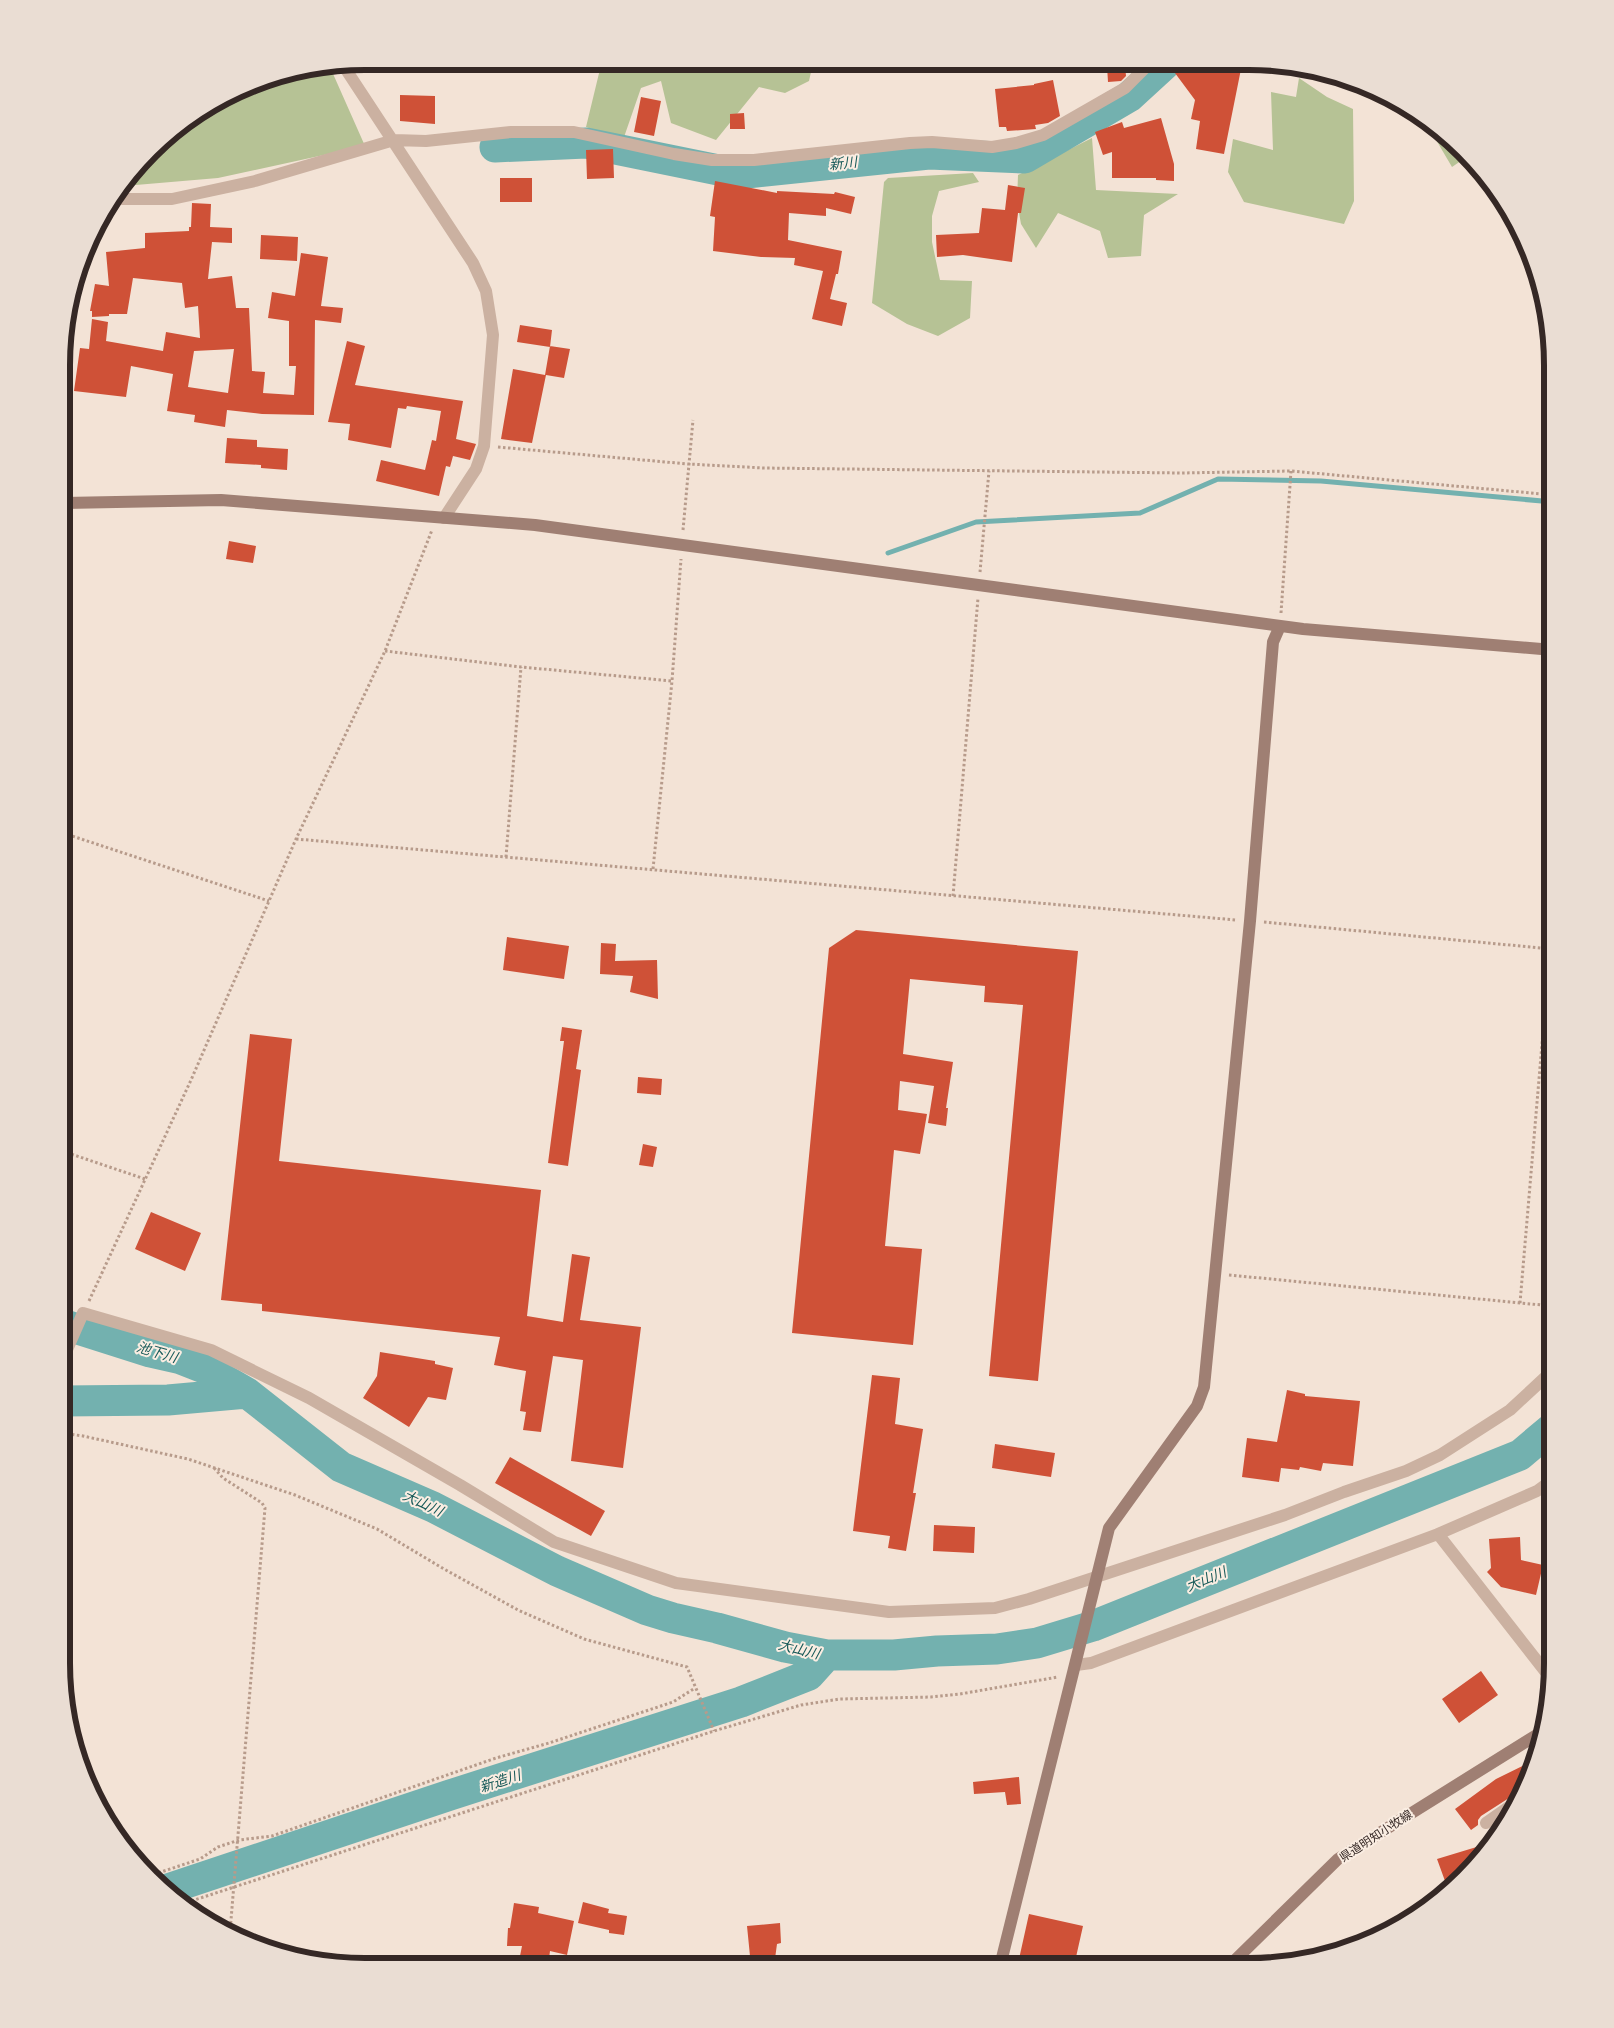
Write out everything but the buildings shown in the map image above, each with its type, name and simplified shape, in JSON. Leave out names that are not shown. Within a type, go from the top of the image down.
[{"type":"street","points":[[121,199],[172,199],[255,181],[394,140],[426,141],[511,132],[574,132],[674,154],[712,160],[754,160],[910,143],[932,142],[992,147],[1016,143],[1043,135],[1125,88],[1144,70]]},
{"type":"street","points":[[347,71],[473,263],[486,291],[493,335],[484,446],[476,469],[444,518]]},
{"type":"street","points":[[70,503],[221,500],[535,525],[1303,630],[1544,649]]},
{"type":"street","points":[[1002,1958],[1109,1528],[1197,1406],[1204,1387],[1250,921],[1273,642],[1280,626]]},
{"type":"street","points":[[70,1343],[83,1313],[211,1350],[309,1398],[460,1485],[554,1542],[676,1583],[889,1612],[996,1608],[1096,1578],[1285,1515],[1406,1471],[1440,1455],[1510,1410],[1544,1378]]},
{"type":"street","points":[[1074,1670],[1438,1534],[1537,1491],[1544,1486]]},
{"type":"street","points":[[1438,1534],[1544,1669]]},
{"type":"street","name":"県道明知小牧線","points":[[1237,1958],[1338,1859],[1535,1735]]},
{"type":"street","points":[[1486,1822],[1506,1809]]},
{"type":"path","points":[[653,869],[672,681],[693,420]]},
{"type":"path","points":[[484,446],[688,464],[764,468],[1171,473],[1291,471],[1544,494]]},
{"type":"path","points":[[953,896],[989,471]]},
{"type":"path","points":[[1280,626],[1291,471]]},
{"type":"path","points":[[83,1313],[191,1080],[296,839],[385,651],[432,530],[444,518]]},
{"type":"path","points":[[385,651],[521,667],[672,681]]},
{"type":"path","points":[[506,857],[521,667]]},
{"type":"path","points":[[70,835],[269,901]]},
{"type":"path","points":[[296,839],[1250,921],[1544,948]]},
{"type":"path","points":[[1520,1303],[1544,1029]]},
{"type":"path","points":[[70,1154],[145,1179]]},
{"type":"path","points":[[1216,1273],[1544,1305]]},
{"type":"path","points":[[70,1435],[188,1459],[295,1495],[377,1529],[518,1610],[584,1639],[688,1667],[714,1731]]},
{"type":"path","points":[[214,1468],[223,1478],[262,1503],[266,1508],[230,1926]]},
{"type":"path","points":[[191,1901],[714,1731],[801,1705],[840,1699],[931,1697],[960,1694],[1074,1670]]},
{"type":"path","points":[[157,1873],[200,1859],[218,1847],[239,1841],[272,1836],[496,1758],[549,1743],[673,1702],[695,1688]]},
{"type":"green space","points":[[600,70],[811,70],[809,81],[785,93],[759,87],[716,140],[671,123],[661,81],[641,88],[623,140],[586,127]]},
{"type":"green space","points":[[332,72],[365,146],[218,178],[131,185],[170,143],[217,109],[252,92],[270,86],[307,76]]},
{"type":"green space","points":[[1299,78],[1327,97],[1353,109],[1354,201],[1344,224],[1244,202],[1228,172],[1233,139],[1273,150],[1271,92],[1296,97]]},
{"type":"green space","points":[[1432,134],[1462,160],[1452,167]]},
{"type":"green space","points":[[1092,138],[1096,190],[1178,194],[1144,215],[1141,256],[1108,258],[1100,231],[1058,213],[1036,248],[1021,224],[1017,202],[1018,175]]},
{"type":"green space","points":[[973,173],[979,182],[939,191],[932,216],[932,242],[940,280],[972,281],[970,318],[938,336],[907,324],[872,303],[884,182],[888,178]]},
{"type":"waterway","name":"新川","points":[[495,147],[586,143],[738,174],[929,154],[1025,158],[1129,97],[1158,70]]},
{"type":"waterway","points":[[888,553],[976,522],[1140,513],[1218,479],[1321,481],[1544,501]]},
{"type":"waterway","name":"大山川","points":[[70,1327],[150,1352],[181,1359],[204,1368],[247,1393],[341,1467],[433,1507],[557,1571],[647,1610],[785,1647],[827,1655],[894,1655],[997,1649],[1037,1643],[1093,1626],[1520,1455],[1544,1435]]},
{"type":"waterway","name":"大山川","points":[[70,1401],[168,1400],[247,1393]]},
{"type":"waterway","name":"新造川","points":[[173,1887],[450,1795],[741,1702],[809,1675],[827,1655]]},
{"type":"water label","name":"池下川","points":[[157,1352]]}]
